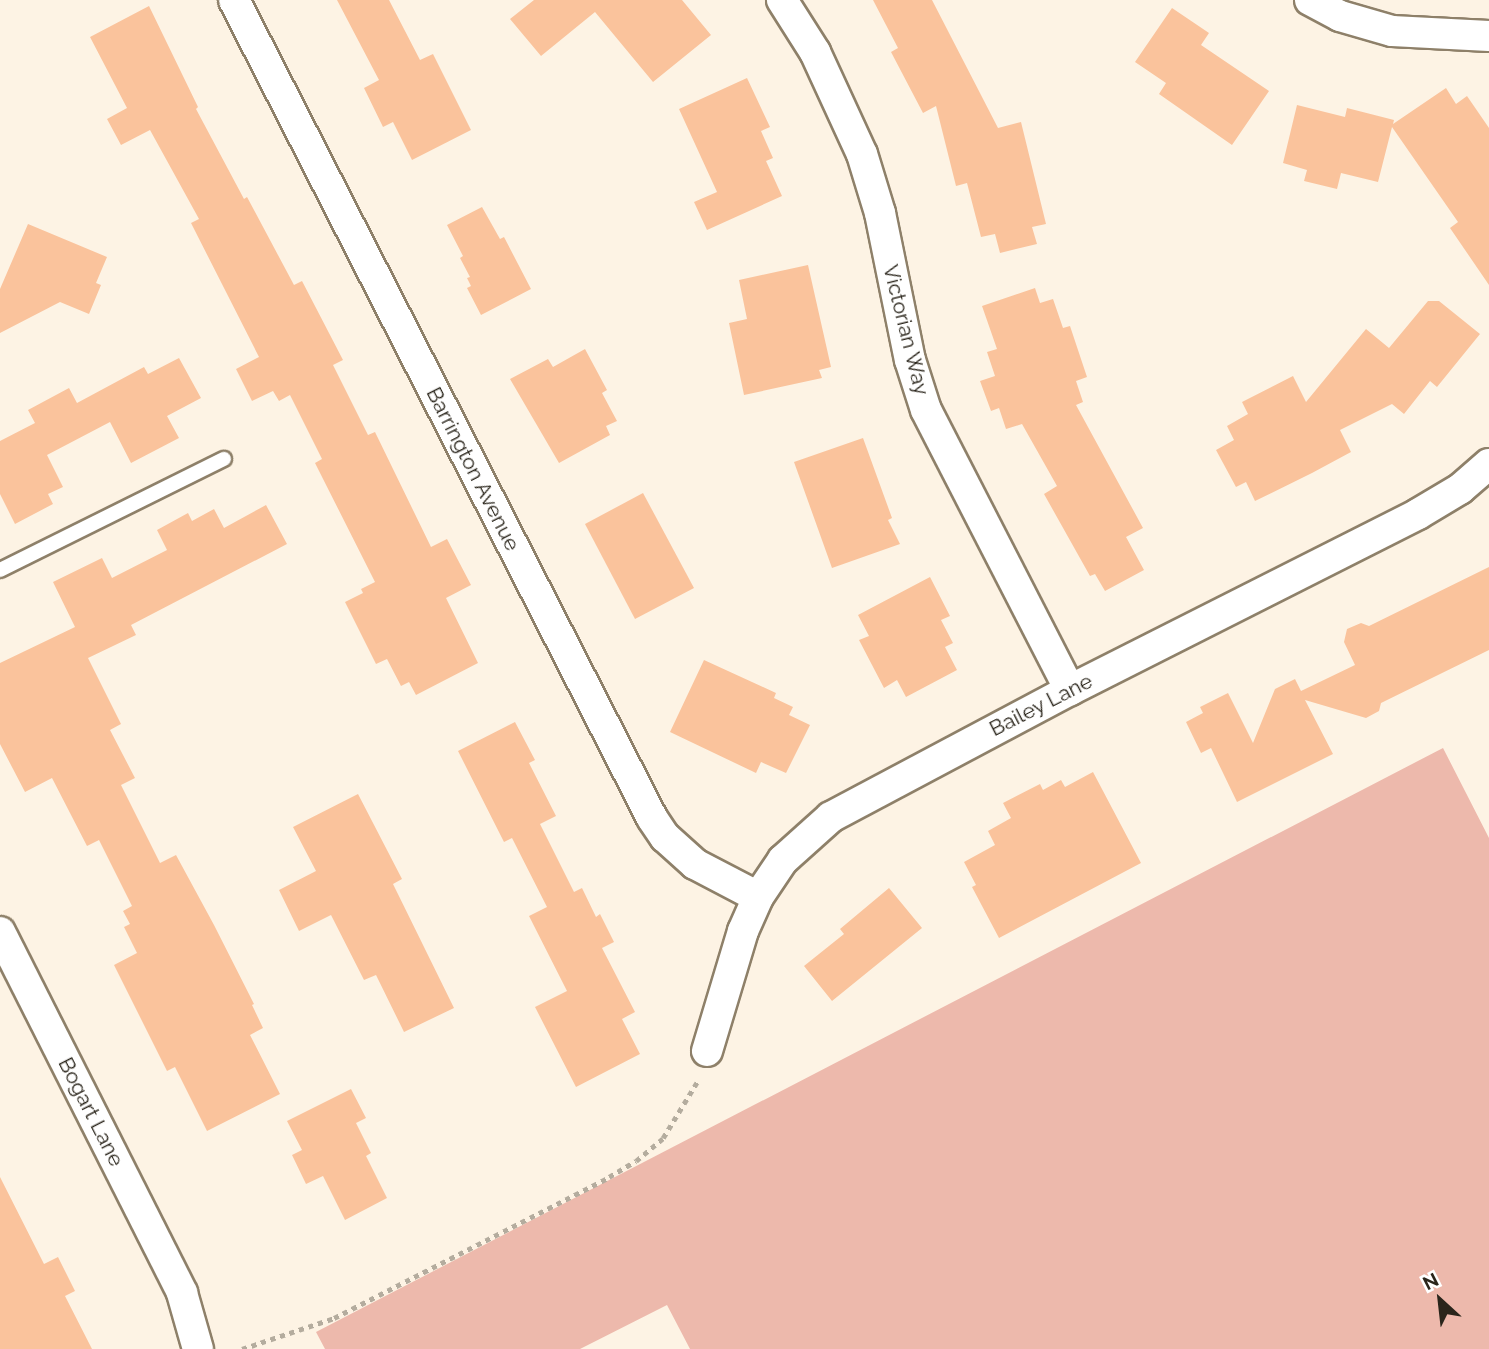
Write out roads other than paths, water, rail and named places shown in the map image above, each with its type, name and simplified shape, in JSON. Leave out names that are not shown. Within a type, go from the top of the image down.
[{"type":"street","name":"Barrington Avenue","points":[[234,0],[652,818],[664,837],[695,864],[758,897]]},
{"type":"street","name":"Victorian Way","points":[[782,0],[815,52],[862,154],[880,214],[910,360],[926,410],[1070,690]]},
{"type":"street","points":[[1310,0],[1340,16],[1392,31],[1489,36]]},
{"type":"street","name":"Bailey Lane","points":[[707,1051],[743,931],[758,897],[783,860],[831,817],[1070,690],[1428,509],[1460,489],[1489,464]]},
{"type":"street","name":"Bogart Lane","points":[[0,932],[182,1293],[198,1349]]},
{"type":"lane","points":[[0,570],[224,459]]}]
